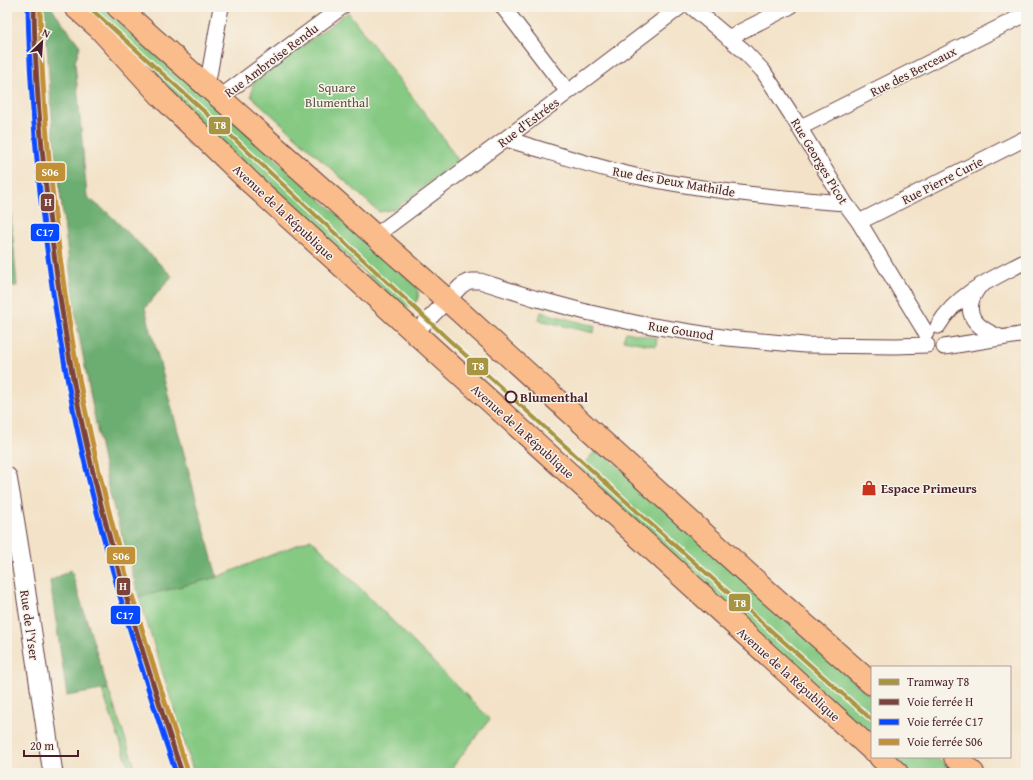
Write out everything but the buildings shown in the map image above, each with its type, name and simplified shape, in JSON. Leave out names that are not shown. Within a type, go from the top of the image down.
[{"type":"main road","name":"Avenue de la République","points":[[75,7],[99,28],[162,97],[252,184],[871,749]]},
{"type":"main road","points":[[118,7],[376,236],[768,592],[871,683]]},
{"type":"main road","points":[[881,758],[897,773]]},
{"type":"main road","points":[[956,758],[973,773]]},
{"type":"street","points":[[213,92],[221,7]]},
{"type":"street","name":"Rue Ambroise Rendu","points":[[213,92],[342,7]]},
{"type":"street","points":[[503,7],[568,92]]},
{"type":"street","name":"Rue d'Estrées","points":[[376,236],[680,7]]},
{"type":"street","name":"Rue Georges Picot","points":[[692,7],[763,70],[845,203],[859,222],[930,335]]},
{"type":"street","points":[[728,38],[789,7]]},
{"type":"street","name":"Rue des Berceaux","points":[[800,128],[1026,14]]},
{"type":"street","name":"Rue Pierre Curie","points":[[859,222],[1026,138]]},
{"type":"street","name":"Rue des Deux Mathilde","points":[[506,139],[592,165],[639,177],[685,185],[782,198],[845,203]]},
{"type":"street","points":[[1026,261],[980,286],[952,307],[930,335],[930,348],[937,350],[944,347],[1026,334]]},
{"type":"street","name":"Rue Gounod","points":[[415,333],[464,284],[475,281],[586,312],[640,324],[728,338],[805,345],[896,346],[930,335]]},
{"type":"street","points":[[980,286],[971,300],[970,309],[975,322],[988,332],[1000,337]]},
{"type":"street","points":[[930,335],[944,330],[948,336],[944,347]]},
{"type":"street","name":"Rue de l'Yser","points":[[7,477],[53,773]]},
{"type":"green space","points":[[44,7],[51,7],[80,46],[75,62],[87,197],[109,214],[172,276],[145,308],[217,577],[139,597],[108,487],[76,319],[54,144]]},
{"type":"green space","points":[[83,7],[109,7],[416,286],[418,290],[417,301],[408,307],[403,307],[190,116]]},
{"type":"green space","name":"Square Blumenthal","points":[[348,12],[436,128],[458,160],[395,209],[379,212],[251,96],[253,83]]},
{"type":"green space","points":[[7,170],[17,286],[7,286]]},
{"type":"green space","points":[[541,312],[595,325],[594,333],[539,320]]},
{"type":"green space","points":[[626,332],[657,338],[656,346],[623,340]]},
{"type":"green space","points":[[598,448],[871,697],[871,739],[576,472]]},
{"type":"green space","points":[[311,539],[490,719],[448,773],[194,773],[139,597],[217,577]]},
{"type":"green space","points":[[71,570],[108,689],[67,696],[50,581]]},
{"type":"green space","points":[[108,689],[137,773],[131,773],[102,690]]},
{"type":"green space","points":[[891,758],[938,758],[955,773],[908,773]]},
{"type":"tram line","name":"T8","points":[[89,7],[228,133],[449,340],[642,516],[871,719]]},
{"type":"rail line","name":"C17","points":[[28,7],[32,100],[40,192],[47,252],[66,373],[88,476],[110,562],[148,689],[176,773]]},
{"type":"rail line","name":"H","points":[[34,7],[37,85],[46,189],[68,352],[78,406],[116,562],[141,647],[182,773]]},
{"type":"rail line","name":"S06","points":[[40,7],[43,85],[52,189],[65,296],[79,378],[100,475],[122,560],[160,687],[188,771]]},
{"type":"place","name":"Blumenthal","points":[[511,397]]},
{"type":"place","name":"Espace Primeurs","points":[[869,488]]}]
